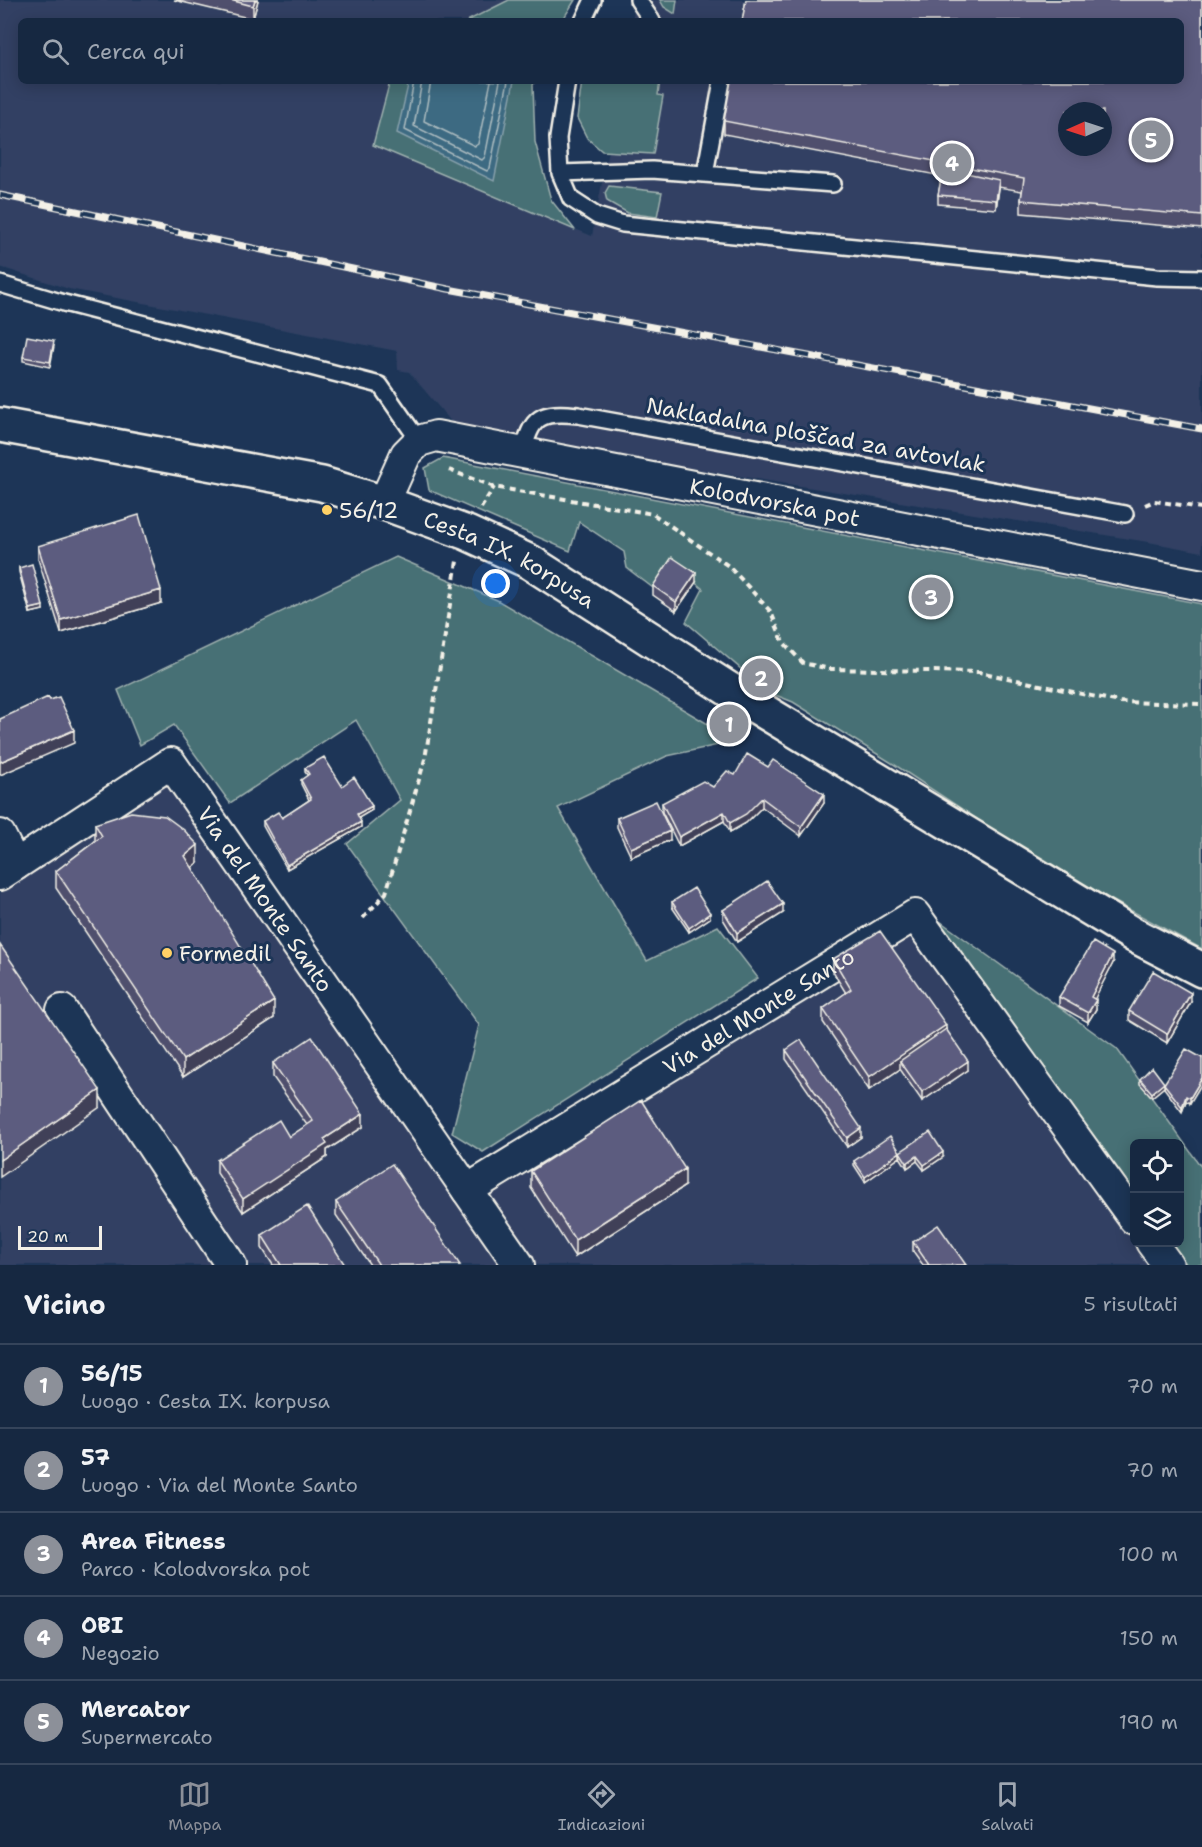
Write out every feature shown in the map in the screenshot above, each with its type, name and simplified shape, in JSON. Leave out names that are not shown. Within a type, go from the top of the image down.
[{"type":"main road","name":"Cesta IX. korpusa","points":[[0,425],[322,484],[384,503],[467,534],[530,562],[747,701],[1134,935],[1202,970]]},
{"type":"street","name":"Kolodvorska pot","points":[[412,447],[436,436],[1202,585]]},
{"type":"street","points":[[384,503],[412,447]]},
{"type":"street","name":"Via del Monte Santo","points":[[0,836],[8,870],[171,763],[519,1265]]},
{"type":"street","name":"Via del Monte Santo","points":[[468,1190],[915,915],[1130,1213]]},
{"type":"street","points":[[62,1010],[231,1265]]},
{"type":"street","points":[[1155,1247],[1168,1265]]},
{"type":"lane","points":[[584,18],[593,0]]},
{"type":"lane","points":[[638,0],[650,18]]},
{"type":"lane","points":[[567,84],[558,138],[560,173],[571,199],[597,216],[623,224],[1122,274],[1202,278]]},
{"type":"lane","points":[[705,174],[721,84]]},
{"type":"lane","points":[[560,173],[652,170],[833,184]]},
{"type":"lane","points":[[0,284],[64,303],[380,385],[412,447]]},
{"type":"lane","name":"Nakladalna ploščad za avtovlak","points":[[523,453],[526,436],[536,419],[556,413],[578,415],[1125,514]]},
{"type":"path","points":[[412,447],[494,487],[652,514],[730,567],[771,612],[783,642],[803,663],[830,669],[979,672],[1120,702],[1202,704]]},
{"type":"path","points":[[1125,514],[1154,501],[1202,508]]},
{"type":"path","points":[[363,918],[386,893],[425,759],[458,558]]},
{"type":"shaded area","points":[[0,0],[509,0],[473,18],[18,18],[18,84],[389,84],[373,145],[592,236],[620,84],[1184,84],[1184,18],[633,18],[636,0],[1202,0],[1202,552],[459,431],[409,372],[398,370],[397,351],[69,289],[0,267]]},
{"type":"shaded area","points":[[171,763],[467,1190],[915,915],[1130,1213],[1130,1247],[1154,1247],[1168,1265],[0,1265],[0,875]]},
{"type":"green space","points":[[509,0],[575,0],[564,18],[473,18]]},
{"type":"green space","points":[[660,0],[677,0],[675,14],[664,7]]},
{"type":"green space","points":[[389,84],[534,84],[535,142],[551,200],[575,230],[373,145]]},
{"type":"green space","points":[[582,84],[660,84],[658,95],[663,96],[653,154],[602,151],[587,138],[577,118]]},
{"type":"green space","points":[[609,186],[662,192],[657,217],[628,213],[607,201],[605,193]]},
{"type":"green space","points":[[443,458],[1202,604],[1202,949],[1047,865],[895,765],[793,702],[768,692],[686,622],[703,589],[669,562],[653,588],[627,568],[624,552],[579,522],[570,551],[429,490],[425,468]]},
{"type":"green space","points":[[396,557],[497,600],[737,741],[667,756],[558,808],[647,961],[718,926],[758,978],[483,1152],[452,1133],[479,1025],[347,844],[400,800],[356,720],[230,803],[174,725],[140,745],[118,690]]},
{"type":"green space","points":[[937,919],[1117,1049],[1181,1139],[1130,1139],[1130,1186]]},
{"type":"green space","points":[[1184,1143],[1202,1168],[1202,1265],[1187,1265],[1174,1247],[1184,1247]]},
{"type":"water","points":[[408,84],[513,84],[494,181],[397,133]]},
{"type":"building","points":[[230,0],[255,0],[253,6]]},
{"type":"building","points":[[746,0],[1202,0],[1202,216],[1021,200],[1024,178],[724,121],[730,84],[1184,84],[1184,18],[743,18]]},
{"type":"building","points":[[943,168],[999,180],[996,200],[938,195]]},
{"type":"building","points":[[27,336],[54,341],[50,362],[23,357]]},
{"type":"building","points":[[139,515],[161,590],[61,620],[38,546]]},
{"type":"building","points":[[672,557],[696,573],[676,602],[653,586]]},
{"type":"building","points":[[32,564],[43,606],[30,609],[19,568]]},
{"type":"building","points":[[930,590],[941,592],[939,603],[928,601]]},
{"type":"building","points":[[48,697],[50,700],[59,697],[74,730],[0,762],[0,719]]},
{"type":"building","points":[[747,754],[768,767],[773,760],[824,794],[801,827],[762,798],[746,814],[730,823],[724,812],[679,837],[662,803],[703,781],[713,787],[727,771],[735,775]]},
{"type":"building","points":[[324,757],[342,786],[354,777],[372,806],[357,814],[361,822],[287,865],[263,821],[278,812],[282,818],[311,799],[301,780],[309,774],[305,768]]},
{"type":"building","points":[[656,801],[670,831],[631,848],[617,818]]},
{"type":"building","name":"Formedil","points":[[131,812],[165,816],[184,830],[198,845],[185,856],[274,1001],[183,1060],[56,871],[102,836],[95,824]]},
{"type":"building","points":[[767,881],[783,904],[737,933],[723,910]]},
{"type":"building","points":[[694,888],[710,913],[689,928],[672,902]]},
{"type":"building","points":[[880,931],[946,1025],[869,1077],[823,1009],[851,989],[833,959]]},
{"type":"building","points":[[1093,942],[1113,954],[1091,997],[1096,1000],[1088,1013],[1059,997]]},
{"type":"building","points":[[0,945],[100,1090],[0,1160]]},
{"type":"building","points":[[1153,971],[1191,993],[1167,1034],[1129,1011]]},
{"type":"building","points":[[946,1029],[968,1061],[922,1092],[900,1061]]},
{"type":"building","points":[[312,1037],[363,1114],[324,1139],[327,1144],[243,1199],[217,1160],[279,1120],[289,1137],[313,1121],[273,1063]]},
{"type":"building","points":[[801,1040],[861,1128],[847,1138],[786,1050]]},
{"type":"building","points":[[1186,1049],[1202,1058],[1202,1078],[1190,1098],[1186,1096],[1182,1107],[1164,1084]]},
{"type":"building","points":[[1152,1067],[1164,1083],[1152,1093],[1140,1079]]},
{"type":"building","points":[[641,1100],[685,1169],[575,1240],[531,1171]]},
{"type":"building","points":[[930,1132],[943,1152],[924,1165],[917,1156],[907,1163],[900,1152]]},
{"type":"building","points":[[890,1136],[900,1152],[865,1177],[854,1161]]},
{"type":"building","points":[[392,1164],[460,1265],[379,1265],[336,1202]]},
{"type":"building","points":[[307,1206],[345,1265],[281,1265],[262,1235]]},
{"type":"building","points":[[938,1225],[966,1265],[929,1265],[913,1242]]},
{"type":"railway","points":[[0,195],[448,289],[1202,429]]},
{"type":"place","name":"Mercator","points":[[1151,140]]},
{"type":"place","name":"OBI","points":[[952,163]]},
{"type":"place","name":"56/12","points":[[327,510]]},
{"type":"place","name":"Area Fitness","points":[[931,597]]},
{"type":"place","name":"57","points":[[761,678]]},
{"type":"place","name":"56/15","points":[[729,724]]},
{"type":"place","name":"Formedil","points":[[167,953]]}]
